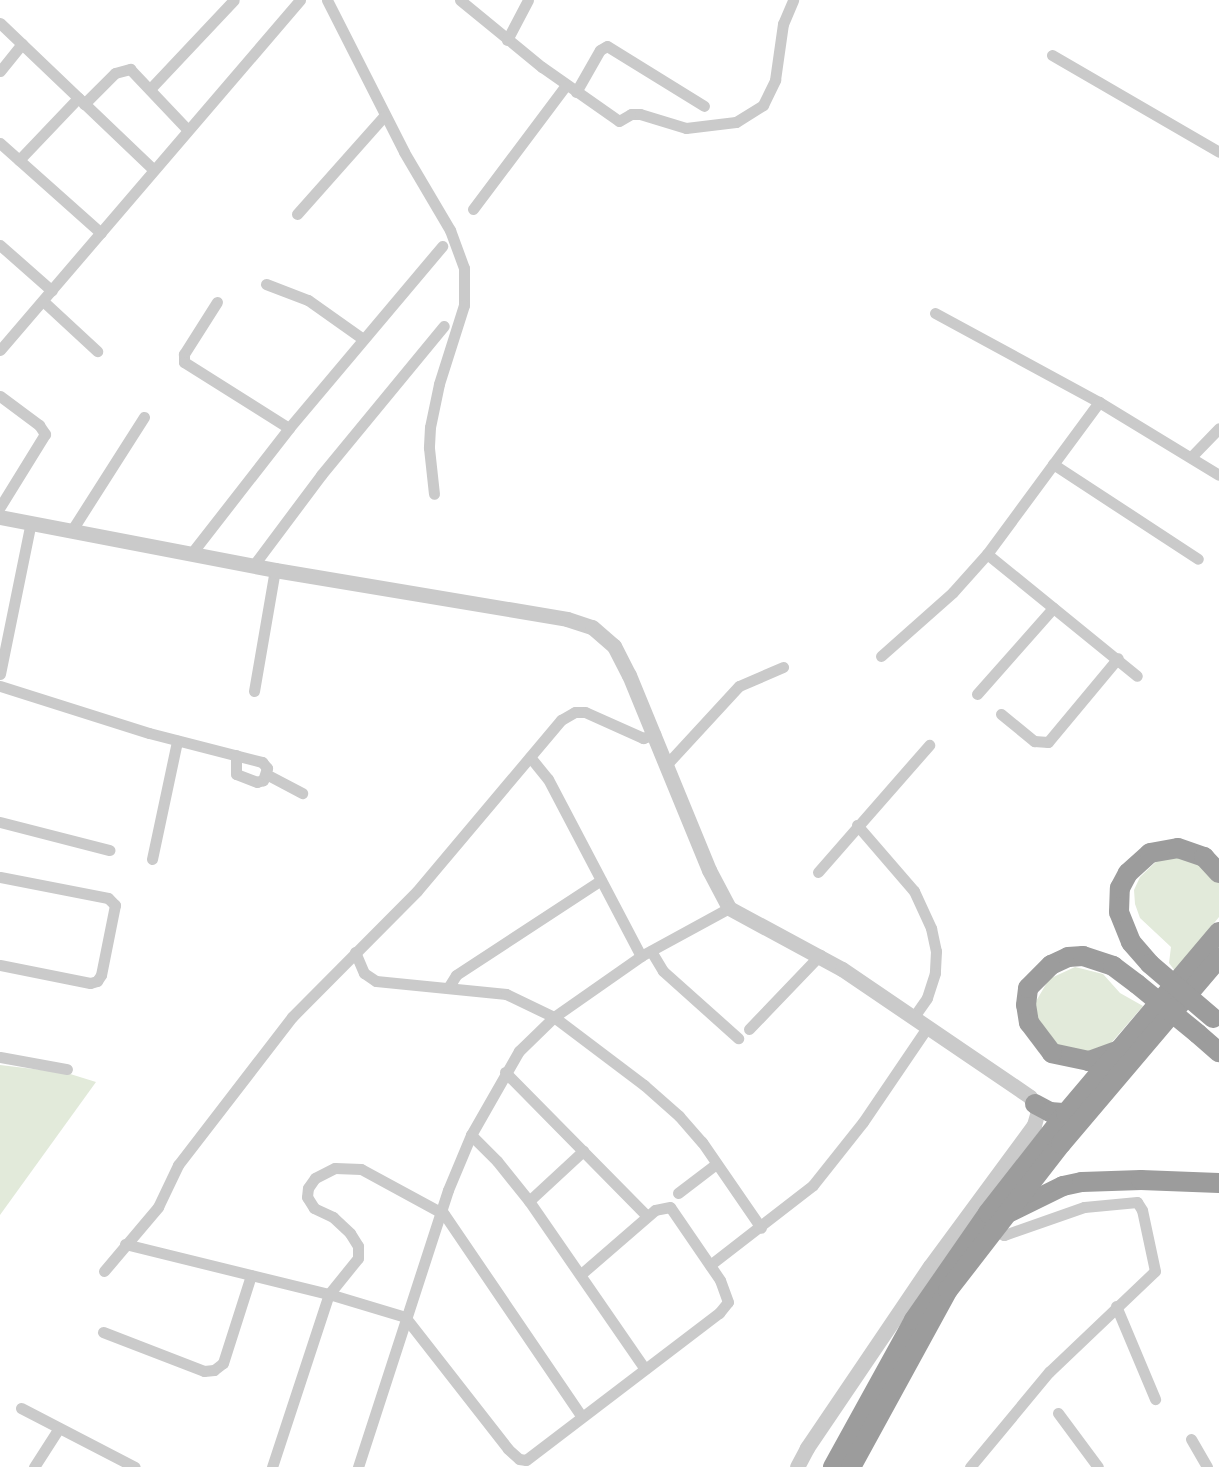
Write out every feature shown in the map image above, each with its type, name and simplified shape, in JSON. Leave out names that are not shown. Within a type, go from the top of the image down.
[{"type":"highway","points":[[1216,1021],[1150,964],[1131,942],[1119,912],[1120,888],[1128,873],[1150,853],[1178,848],[1204,857],[1219,873]]},
{"type":"highway","points":[[832,1467],[935,1286],[1066,1113],[1218,932]]},
{"type":"highway","points":[[1117,1051],[1089,1061],[1052,1054],[1029,1023],[1026,1005],[1028,988],[1036,976],[1050,965],[1068,957],[1083,956],[1113,966],[1219,1052]]},
{"type":"highway","points":[[855,1464],[926,1327],[948,1290],[1060,1144],[1219,958]]},
{"type":"highway","points":[[1035,1104],[1050,1112],[1066,1113]]},
{"type":"highway","points":[[1006,1214],[1063,1186],[1082,1182],[1141,1180],[1219,1183]]},
{"type":"street","points":[[150,89],[234,0]]},
{"type":"street","points":[[1,347],[52,291],[187,129],[300,0]]},
{"type":"street","points":[[327,0],[384,116],[450,230],[464,268],[464,305],[439,384],[430,427],[429,456],[434,494]]},
{"type":"street","points":[[460,0],[507,40],[566,85],[619,121],[631,114],[640,114],[671,126],[694,128],[744,120],[763,105],[772,89],[783,24],[793,0]]},
{"type":"street","points":[[507,40],[528,0]]},
{"type":"street","points":[[0,23],[154,168]]},
{"type":"street","points":[[0,71],[22,44]]},
{"type":"street","points":[[576,92],[600,50],[607,46],[704,106]]},
{"type":"street","points":[[1052,55],[1219,152]]},
{"type":"street","points":[[20,160],[81,101],[120,69],[135,72],[187,129]]},
{"type":"street","points":[[473,209],[566,85]]},
{"type":"street","points":[[297,214],[384,116]]},
{"type":"street","points":[[0,143],[101,233]]},
{"type":"street","points":[[0,245],[52,291]]},
{"type":"street","points":[[191,554],[289,428],[442,246]]},
{"type":"street","points":[[266,284],[308,300],[363,339]]},
{"type":"street","points":[[43,301],[97,350]]},
{"type":"street","points":[[217,302],[184,354],[184,362],[289,428]]},
{"type":"street","points":[[934,313],[1099,402],[1191,456],[1219,475]]},
{"type":"street","points":[[253,566],[321,475],[444,326]]},
{"type":"street","points":[[0,396],[39,425],[45,434],[0,507]]},
{"type":"street","points":[[882,656],[953,592],[987,554],[1099,402]]},
{"type":"street","points":[[72,530],[144,417]]},
{"type":"street","points":[[1191,456],[1219,428]]},
{"type":"street","points":[[1053,464],[1198,559]]},
{"type":"street","points":[[0,517],[275,570],[567,620],[592,628],[614,646],[655,734],[709,870],[729,908],[746,919],[820,955],[927,1028],[1008,1079],[1035,1104],[1038,1111],[1034,1125],[924,1273],[807,1448],[798,1467]]},
{"type":"street","points":[[0,674],[31,522]]},
{"type":"street","points":[[987,554],[1118,658],[1137,676]]},
{"type":"street","points":[[254,691],[275,570]]},
{"type":"street","points":[[977,694],[1053,608]]},
{"type":"street","points":[[1001,714],[1034,741],[1048,742],[1118,658]]},
{"type":"street","points":[[667,764],[740,686],[783,667]]},
{"type":"street","points":[[0,686],[177,741],[236,755],[262,762],[266,765],[266,774],[263,780],[257,782],[238,776],[234,768],[236,755]]},
{"type":"street","points":[[104,1270],[158,1206],[178,1165],[292,1017],[417,891],[561,720],[574,712],[585,712],[643,738],[655,734]]},
{"type":"street","points":[[152,858],[177,741]]},
{"type":"street","points":[[818,872],[857,824],[929,745]]},
{"type":"street","points":[[530,757],[548,778],[600,880],[646,954],[663,972],[738,1038]]},
{"type":"street","points":[[266,774],[302,793]]},
{"type":"street","points":[[0,822],[110,850]]},
{"type":"street","points":[[857,824],[914,891],[931,928],[936,951],[935,973],[927,998],[913,1018]]},
{"type":"street","points":[[0,877],[108,898],[115,905],[101,975],[96,981],[90,983],[0,965]]},
{"type":"street","points":[[448,988],[456,975],[600,880]]},
{"type":"street","points":[[358,1467],[440,1211],[471,1135],[505,1072],[529,1038],[554,1017],[646,954],[729,908]]},
{"type":"street","points":[[355,952],[364,973],[371,979],[506,994],[554,1017],[668,1105],[691,1128],[761,1228]]},
{"type":"street","points":[[749,1030],[820,955]]},
{"type":"street","points":[[710,1264],[761,1228],[813,1185],[835,1159],[927,1028]]},
{"type":"street","points":[[0,1057],[67,1070]]},
{"type":"street","points":[[505,1072],[647,1216]]},
{"type":"street","points":[[471,1135],[497,1161],[529,1201],[645,1368]]},
{"type":"street","points":[[529,1201],[583,1151]]},
{"type":"street","points":[[678,1192],[716,1164]]},
{"type":"street","points":[[272,1467],[329,1294],[356,1263],[359,1252],[346,1228],[314,1208],[308,1201],[308,1188],[322,1173],[341,1167],[361,1170],[440,1211],[582,1417]]},
{"type":"street","points":[[970,1467],[1048,1372],[1155,1271],[1142,1210],[1136,1202],[1084,1207],[1004,1235],[994,1230]]},
{"type":"street","points":[[125,1244],[329,1294],[405,1317],[518,1460],[532,1456],[719,1313],[728,1302],[724,1288],[710,1264],[670,1207],[655,1210],[647,1216],[581,1274]]},
{"type":"street","points":[[103,1332],[204,1371],[214,1370],[222,1363],[251,1275]]},
{"type":"street","points":[[1116,1306],[1155,1399]]},
{"type":"street","points":[[21,1408],[135,1467]]},
{"type":"street","points":[[1058,1413],[1098,1467]]},
{"type":"street","points":[[34,1467],[59,1428]]},
{"type":"street","points":[[1191,1440],[1207,1467]]},
{"type":"green space","points":[[1188,856],[1219,882],[1219,917],[1175,971],[1169,963],[1171,947],[1140,918],[1135,904],[1134,890],[1140,877],[1160,858]]},
{"type":"green space","points":[[1075,967],[1103,974],[1120,993],[1143,1006],[1112,1042],[1099,1052],[1070,1056],[1038,1030],[1035,1003],[1049,979]]},
{"type":"green space","points":[[0,1065],[67,1073],[96,1082],[0,1215]]}]
